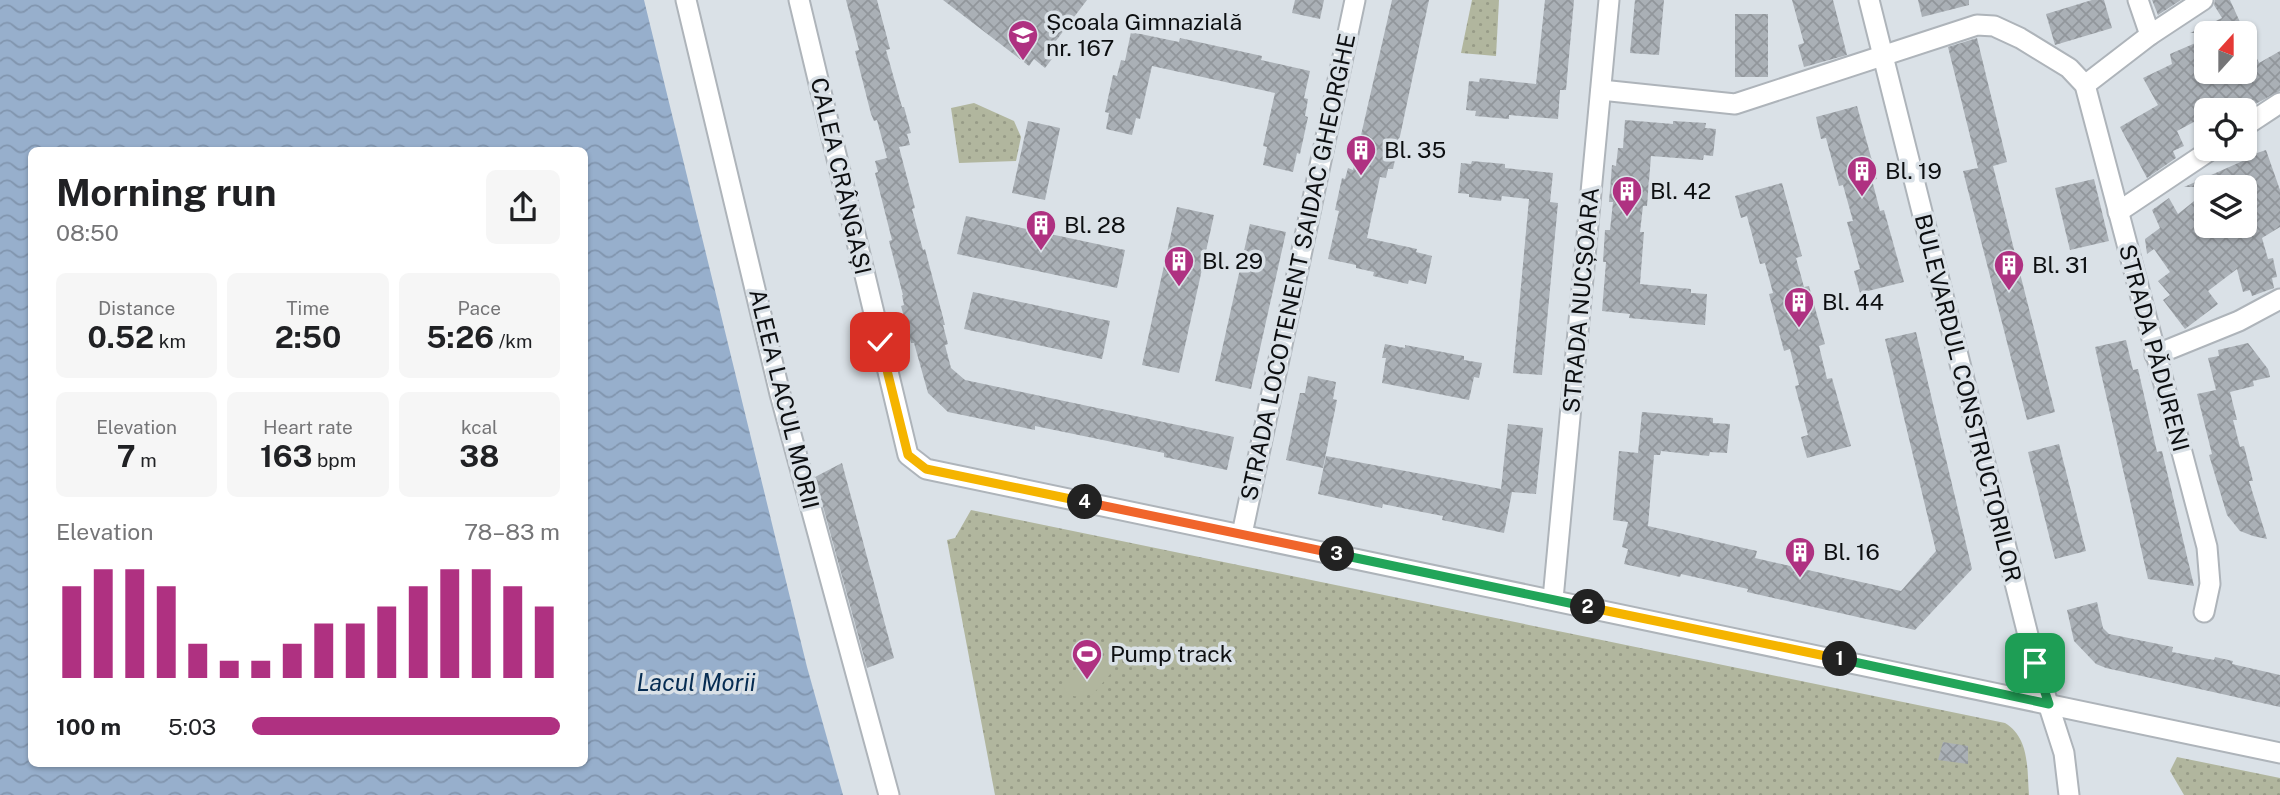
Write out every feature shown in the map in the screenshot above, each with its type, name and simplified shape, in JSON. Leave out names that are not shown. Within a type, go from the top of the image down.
[{"type":"street","name":"ALEEA LACUL MORII","points":[[686,0],[780,394],[889,795]]},
{"type":"street","name":"CALEA CRÂNGAȘI","points":[[799,0],[908,455],[926,469],[2280,753]]},
{"type":"street","name":"STRADA LOCOTENENT SAIDAC GHEORGHE","points":[[1242,534],[1355,0]]},
{"type":"street","name":"STRADA NUCȘOARA","points":[[1553,599],[1609,0]]},
{"type":"street","name":"BULEVARDUL CONSTRUCTORILOR","points":[[1868,0],[2032,652],[2064,753],[2069,795]]},
{"type":"street","points":[[2137,0],[2150,35]]},
{"type":"street","points":[[1601,90],[1735,104],[1977,25],[1994,26],[2020,38],[2069,68],[2085,85],[2150,35],[2203,0]]},
{"type":"street","name":"STRADA PĂDURENI","points":[[2085,85],[2207,547],[2210,584],[2204,612]]},
{"type":"street","points":[[2257,118],[2280,103]]},
{"type":"street","points":[[2118,212],[2194,161]]},
{"type":"street","points":[[2155,355],[2239,321],[2280,299]]},
{"type":"green space","points":[[1472,0],[1499,0],[1496,56],[1461,53]]},
{"type":"green space","points":[[974,103],[1014,121],[1021,137],[1016,161],[959,163],[951,108]]},
{"type":"green space","points":[[971,510],[2005,723],[2019,737],[2026,755],[2029,795],[995,795],[947,540],[955,538]]},
{"type":"green space","name":"Pump track","points":[[1108,660],[1112,664],[1112,672],[1093,694],[1073,696],[1064,689],[1088,661]]},
{"type":"green space","points":[[2177,757],[2280,778],[2280,795],[2184,795],[2170,771]]},
{"type":"water","name":"Lacul Morii","points":[[0,0],[644,0],[807,667],[843,795],[0,795]]},
{"type":"building","points":[[846,0],[877,0],[890,49],[886,50],[911,133],[907,134],[910,145],[899,147],[915,208],[912,209],[945,325],[948,344],[945,345],[951,368],[965,380],[1234,437],[1227,470],[1098,439],[1035,426],[1035,430],[948,412],[928,393],[901,306],[904,305],[903,295],[875,173],[878,172],[875,161],[887,158],[877,120],[874,121],[871,114],[855,51],[859,50]]},
{"type":"building","points":[[943,0],[1087,0],[1055,42],[1061,47],[1045,68],[1034,59],[1029,66]]},
{"type":"building","points":[[1295,0],[1324,0],[1320,19],[1292,13]]},
{"type":"building","name":"Bl. 35","points":[[1392,0],[1429,0],[1393,169],[1388,169],[1386,178],[1380,177],[1367,238],[1417,249],[1416,252],[1432,256],[1426,284],[1409,280],[1408,284],[1373,276],[1374,272],[1356,268],[1356,265],[1328,259],[1339,211],[1335,210],[1342,178],[1345,179],[1348,168],[1353,170]]},
{"type":"building","points":[[1545,0],[1574,0],[1566,90],[1560,90],[1558,119],[1509,115],[1509,119],[1475,116],[1476,111],[1466,110],[1469,81],[1479,82],[1480,78],[1536,84]]},
{"type":"building","points":[[1635,0],[1664,0],[1659,55],[1630,53]]},
{"type":"building","points":[[1792,0],[1833,0],[1847,55],[1804,67],[1798,45],[1804,43]]},
{"type":"building","points":[[1918,0],[1969,0],[1969,5],[1922,17]]},
{"type":"building","points":[[2092,0],[2104,0],[2112,28],[2055,45],[2046,14]]},
{"type":"building","points":[[2152,0],[2181,0],[2158,15]]},
{"type":"building","points":[[2215,0],[2230,0],[2240,21],[2216,21],[2222,18],[2214,5]]},
{"type":"building","points":[[1735,14],[1768,14],[1768,77],[1735,77]]},
{"type":"building","points":[[1131,32],[1179,42],[1180,38],[1262,56],[1261,60],[1310,71],[1304,98],[1308,99],[1305,116],[1308,117],[1293,172],[1263,165],[1267,147],[1263,146],[1275,93],[1152,66],[1140,119],[1136,118],[1132,135],[1106,129],[1109,113],[1105,112],[1113,75],[1117,76],[1121,60],[1125,61]]},
{"type":"building","name":"Bl. 31","points":[[1977,38],[2007,162],[1993,166],[2055,412],[2027,420],[1963,171],[1978,168],[1948,47]]},
{"type":"building","points":[[2194,44],[2194,84],[2258,84],[2258,61],[2259,63],[2280,51],[2280,91],[2257,103],[2257,98],[2194,98],[2194,122],[2177,131],[2184,146],[2173,151],[2176,158],[2147,178],[2120,127],[2158,105],[2143,78],[2172,64],[2170,54]]},
{"type":"building","name":"Bl. 19","points":[[1857,106],[1877,179],[1872,180],[1880,211],[1884,210],[1904,282],[1860,293],[1854,271],[1860,269],[1847,222],[1853,221],[1843,185],[1839,186],[1826,138],[1821,139],[1816,117]]},
{"type":"building","name":"Bl. 42","points":[[1625,120],[1673,124],[1673,121],[1706,123],[1705,128],[1716,129],[1713,156],[1704,155],[1703,160],[1651,156],[1647,206],[1643,206],[1640,232],[1644,232],[1640,284],[1691,289],[1691,293],[1707,294],[1705,325],[1629,318],[1630,314],[1602,311],[1606,262],[1603,262],[1605,230],[1610,230],[1613,202],[1609,202],[1612,165],[1616,166],[1618,148],[1623,148]]},
{"type":"building","points":[[1028,121],[1060,128],[1045,200],[1012,193]]},
{"type":"building","points":[[2266,150],[2280,190],[2280,227],[2262,238],[2268,259],[2273,258],[2277,277],[2272,278],[2274,288],[2252,296],[2250,290],[2243,292],[2237,269],[2208,291],[2218,304],[2185,329],[2163,300],[2170,295],[2158,281],[2170,272],[2154,249],[2147,254],[2145,239],[2160,228],[2152,210],[2169,198],[2178,214],[2194,201],[2194,238],[2257,238],[2257,175],[2211,175],[2243,161],[2257,161],[2257,153]]},
{"type":"building","points":[[1472,161],[1553,173],[1550,202],[1558,203],[1542,375],[1513,373],[1529,199],[1502,196],[1501,201],[1458,193],[1461,163],[1471,164]]},
{"type":"building","points":[[2094,179],[2109,241],[2070,250],[2055,188]]},
{"type":"building","name":"Bl. 44","points":[[1782,183],[1802,256],[1796,258],[1804,287],[1809,286],[1825,344],[1819,346],[1827,379],[1832,378],[1851,446],[1807,458],[1801,437],[1808,435],[1795,386],[1799,385],[1790,349],[1784,351],[1769,294],[1773,293],[1765,263],[1760,264],[1747,216],[1741,218],[1735,196]]},
{"type":"building","name":"Bl. 29","points":[[1177,207],[1214,215],[1179,373],[1142,365]]},
{"type":"building","name":"Bl. 28","points":[[966,216],[1125,250],[1117,288],[957,254]]},
{"type":"building","points":[[1250,224],[1286,232],[1251,389],[1215,381]]},
{"type":"building","points":[[973,292],[1110,321],[1102,359],[964,329]]},
{"type":"building","points":[[1916,332],[1972,569],[1915,630],[1747,592],[1748,589],[1624,564],[1628,549],[1622,547],[1628,522],[1613,520],[1619,451],[1638,453],[1642,412],[1713,418],[1713,423],[1730,424],[1727,453],[1710,452],[1709,456],[1661,451],[1660,455],[1654,455],[1648,526],[1757,551],[1755,558],[1901,591],[1936,551],[1885,339]]},
{"type":"building","points":[[2126,340],[2133,370],[2138,369],[2157,452],[2162,451],[2194,586],[2148,579],[2095,347]]},
{"type":"building","points":[[2248,343],[2268,369],[2270,377],[2253,381],[2254,386],[2230,392],[2237,420],[2233,420],[2240,447],[2244,446],[2253,481],[2249,481],[2267,539],[2240,531],[2227,515],[2209,455],[2212,454],[2197,394],[2216,390],[2208,358],[2219,356],[2218,350]]},
{"type":"building","points":[[1385,344],[1464,356],[1464,360],[1482,363],[1479,378],[1474,377],[1469,400],[1382,383]]},
{"type":"building","points":[[1308,376],[1336,382],[1333,399],[1337,400],[1323,468],[1286,460],[1300,393],[1305,393]]},
{"type":"building","points":[[1508,424],[1543,428],[1536,494],[1512,492],[1504,533],[1442,520],[1443,516],[1383,504],[1382,508],[1318,494],[1326,456],[1501,489]]},
{"type":"building","points":[[2059,444],[2086,551],[2055,559],[2028,452]]},
{"type":"building","points":[[842,463],[894,658],[867,668],[815,477]]},
{"type":"building","points":[[2097,602],[2103,628],[2109,634],[2173,647],[2172,652],[2214,660],[2215,657],[2233,661],[2232,664],[2280,675],[2280,707],[2096,664],[2074,641],[2067,610]]},
{"type":"building","points":[[1943,742],[1968,746],[1968,764],[1938,760]]},
{"type":"place","name":"Școala Gimnazială nr. 167","points":[[1023,62]]},
{"type":"place","name":"Bl. 35","points":[[1361,177]]},
{"type":"place","name":"Bl. 19","points":[[1862,198]]},
{"type":"place","name":"Bl. 42","points":[[1627,218]]},
{"type":"place","name":"Bl. 28","points":[[1041,252]]},
{"type":"place","name":"Bl. 29","points":[[1179,288]]},
{"type":"place","name":"Bl. 31","points":[[2009,292]]},
{"type":"place","name":"Bl. 44","points":[[1799,329]]},
{"type":"place","name":"Bl. 16","points":[[1800,579]]},
{"type":"place","name":"Pump track","points":[[1087,681]]},
{"type":"route","points":[[880,342],[908,455],[926,469],[2049,704],[2035,663]]}]
